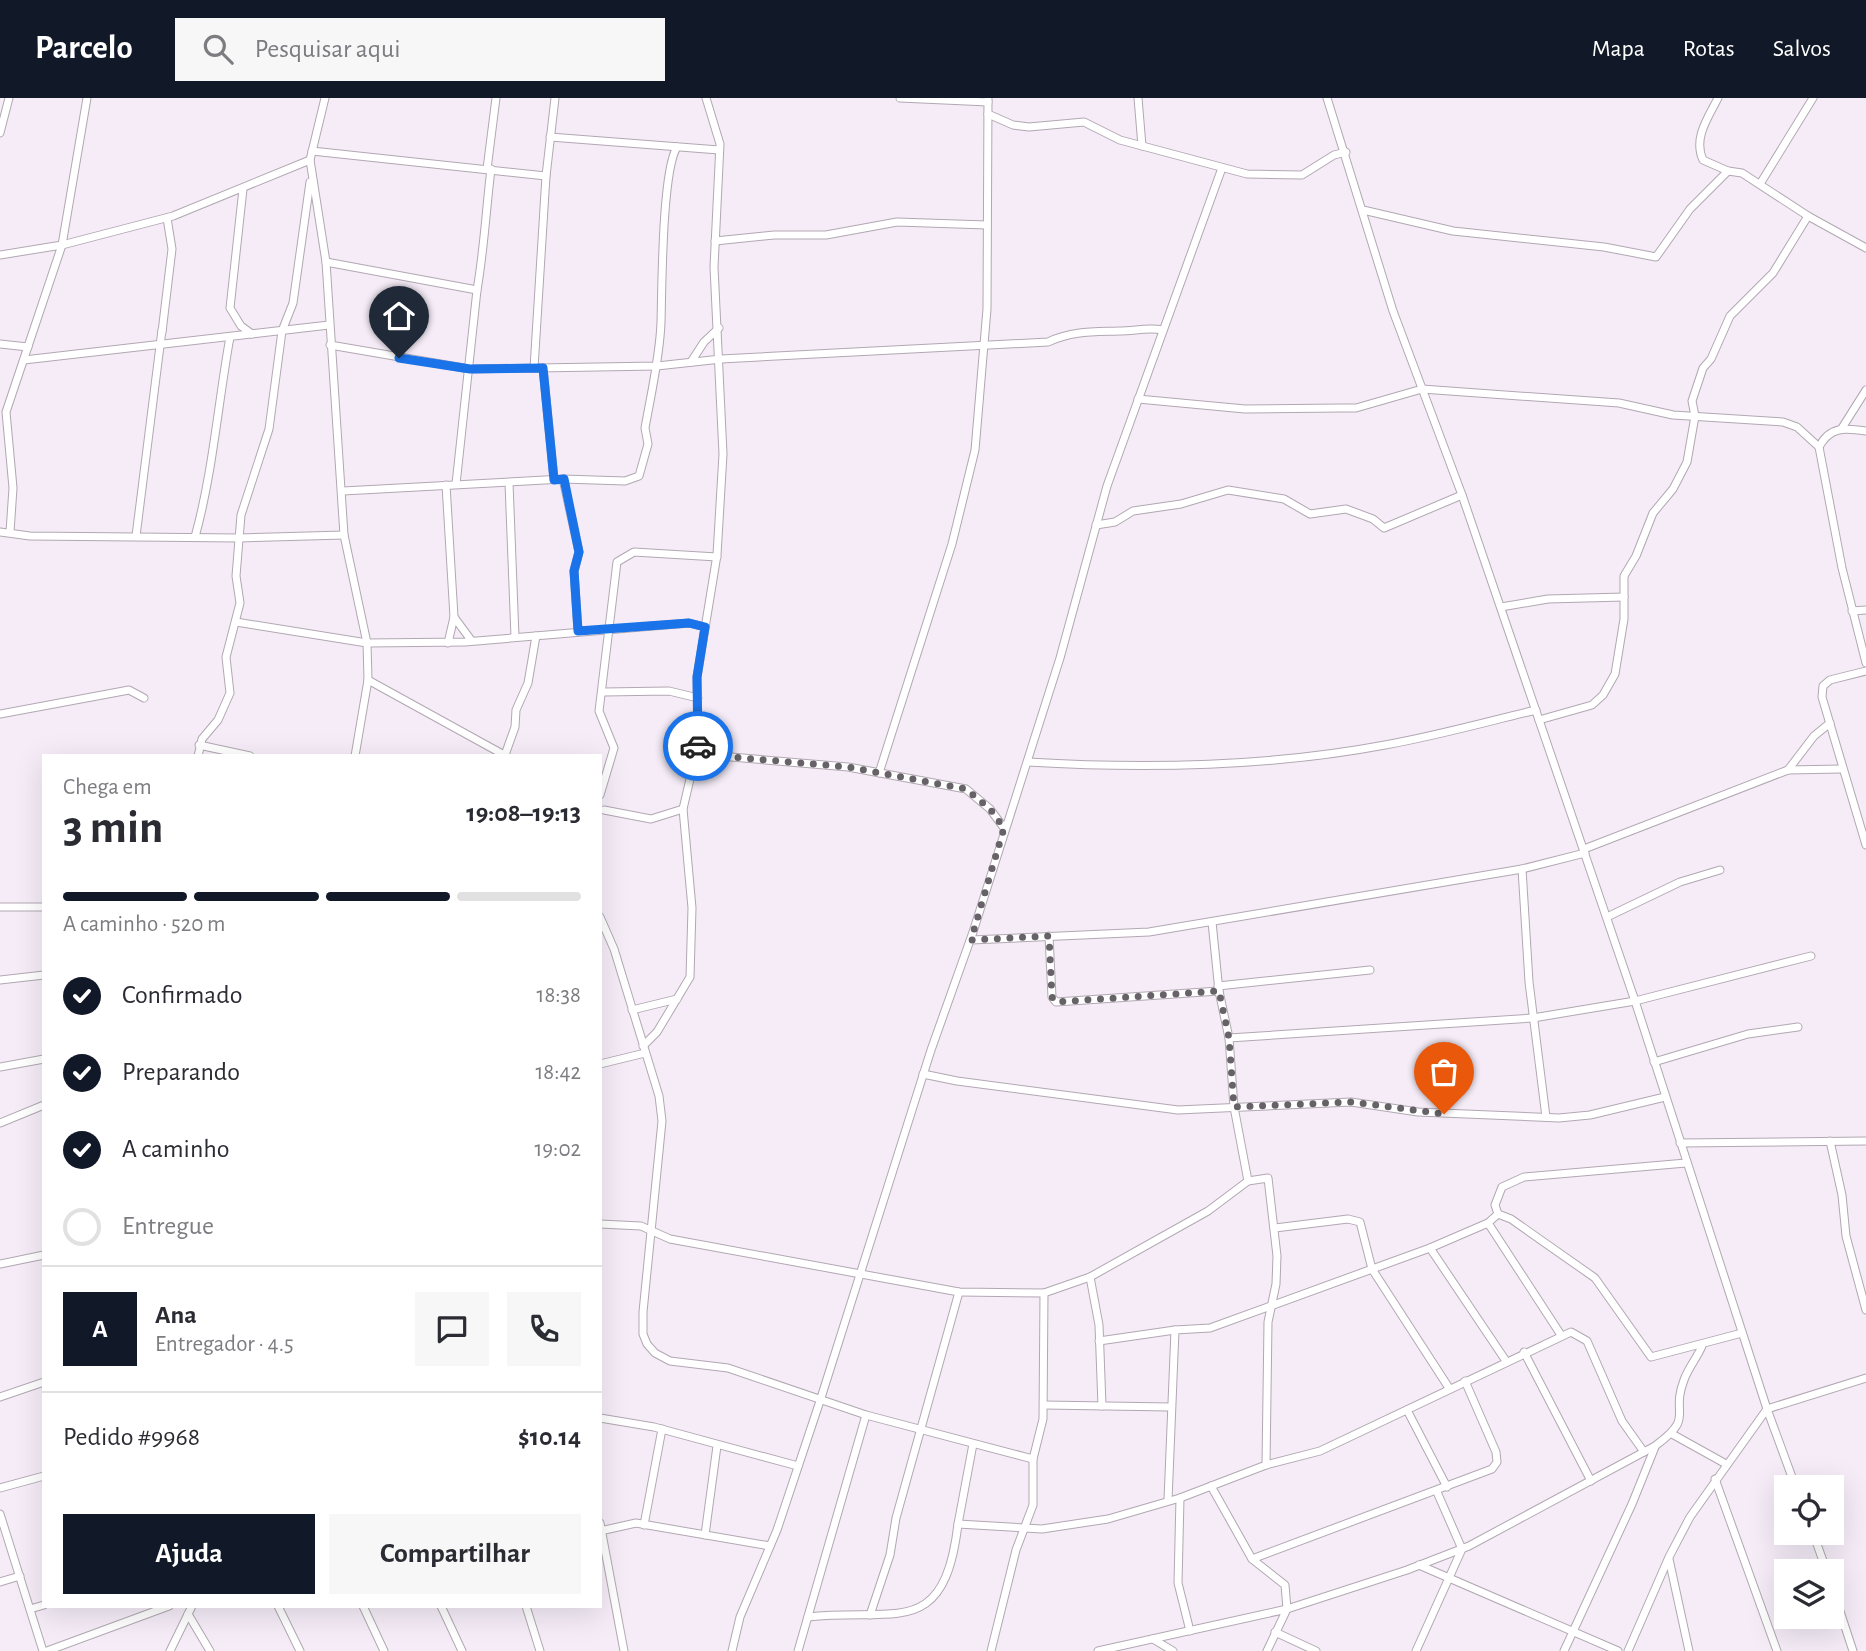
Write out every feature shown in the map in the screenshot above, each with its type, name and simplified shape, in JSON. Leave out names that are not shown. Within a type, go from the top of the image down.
[{"type":"street","points":[[0,133],[2,114],[9,98]]},
{"type":"street","points":[[10,532],[13,488],[3,412],[24,360],[62,245],[87,98]]},
{"type":"street","points":[[198,754],[199,745],[218,720],[230,693],[226,657],[240,603],[236,576],[241,515],[269,429],[282,331],[293,303],[311,180],[310,160],[325,98]]},
{"type":"street","points":[[456,484],[477,290],[484,261],[482,246],[496,98]]},
{"type":"street","points":[[534,368],[546,176],[555,98]]},
{"type":"street","points":[[602,1063],[644,1049],[690,977],[692,908],[683,809],[696,754],[705,627],[717,557],[723,454],[715,240],[719,150],[717,126],[706,98]]},
{"type":"street","points":[[879,773],[952,544],[975,450],[984,345],[988,100],[900,98]]},
{"type":"street","points":[[1138,98],[1142,146]]},
{"type":"street","points":[[1327,98],[1393,310],[1462,495],[1607,917],[1767,1409],[1791,1475]]},
{"type":"street","points":[[1718,98],[1699,139],[1698,150],[1703,160],[1728,171],[1742,173],[1808,216],[1866,248]]},
{"type":"street","points":[[1760,184],[1813,98]]},
{"type":"street","points":[[988,114],[1005,122],[1029,127],[1084,122],[1120,140],[1247,174],[1302,175],[1334,155],[1346,152]]},
{"type":"street","points":[[989,133],[1005,122]]},
{"type":"street","points":[[550,137],[719,150]]},
{"type":"street","points":[[343,491],[564,479],[625,481],[639,476],[648,444],[645,428],[661,322],[659,297],[668,173],[671,155],[677,147]]},
{"type":"street","points":[[312,151],[546,176]]},
{"type":"street","points":[[0,255],[62,245],[167,218],[310,160]]},
{"type":"street","points":[[732,1651],[740,1618],[770,1546],[820,1401],[923,1074],[971,940],[1004,828],[1028,762],[1096,525],[1138,399],[1222,168]]},
{"type":"street","points":[[1363,210],[1453,231],[1604,247],[1656,257],[1690,209],[1728,171]]},
{"type":"street","points":[[311,180],[321,218],[326,262],[344,535],[367,643],[368,680],[355,754]]},
{"type":"street","points":[[243,189],[230,308],[241,326],[253,334]]},
{"type":"street","points":[[1539,720],[1592,705],[1603,695],[1615,674],[1622,638],[1624,576],[1636,556],[1653,513],[1673,489],[1687,462],[1695,416],[1692,401],[1703,368],[1730,316],[1773,273],[1808,216]]},
{"type":"street","points":[[136,536],[163,346],[162,330],[172,249],[167,218]]},
{"type":"street","points":[[715,240],[774,235],[826,235],[897,222],[987,225]]},
{"type":"street","points":[[326,262],[477,290]]},
{"type":"street","points":[[24,360],[329,325]]},
{"type":"street","points":[[330,345],[470,369],[543,368],[654,366],[721,359],[1048,342],[1073,332],[1148,327],[1163,330]]},
{"type":"street","points":[[691,362],[719,328]]},
{"type":"street","points":[[195,537],[206,497],[216,416],[230,337]]},
{"type":"street","points":[[0,344],[28,347]]},
{"type":"street","points":[[543,368],[554,480]]},
{"type":"street","points":[[1138,399],[1245,409],[1356,408],[1422,389],[1619,402],[1674,415],[1783,422],[1797,427],[1819,447],[1866,663]]},
{"type":"street","points":[[1819,447],[1824,437],[1842,428],[1866,390]]},
{"type":"street","points":[[1842,428],[1866,431]]},
{"type":"street","points":[[564,479],[579,552],[574,571],[578,631]]},
{"type":"street","points":[[509,483],[515,637]]},
{"type":"street","points":[[446,485],[454,617],[448,643]]},
{"type":"street","points":[[1096,525],[1115,522],[1133,511],[1181,504],[1228,490],[1284,499],[1310,514],[1346,509],[1358,516],[1373,519],[1384,528],[1462,495]]},
{"type":"street","points":[[0,532],[30,536],[239,538],[344,535]]},
{"type":"street","points":[[602,788],[614,748],[600,717],[616,565],[621,557],[634,552],[717,557]]},
{"type":"street","points":[[1501,607],[1535,600],[1624,597]]},
{"type":"street","points":[[1853,611],[1866,610]]},
{"type":"street","points":[[454,617],[471,640]]},
{"type":"street","points":[[236,622],[367,643],[448,643],[689,623],[705,627]]},
{"type":"street","points":[[507,754],[515,727],[516,710],[528,683],[536,636]]},
{"type":"street","points":[[1866,671],[1830,680],[1824,686],[1822,697],[1841,769],[1866,845]]},
{"type":"street","points":[[368,680],[502,754]]},
{"type":"street","points":[[0,714],[129,690],[144,698]]},
{"type":"street","points":[[604,692],[669,691],[698,698]]},
{"type":"street","points":[[1028,762],[1098,766],[1293,758],[1385,745],[1536,710]]},
{"type":"street","points":[[1788,770],[1814,736],[1830,723]]},
{"type":"street","points":[[199,745],[241,754]]},
{"type":"street","points":[[696,754],[848,767],[966,789],[990,809],[1004,828]]},
{"type":"street","points":[[971,940],[1149,932],[1522,869],[1584,851],[1788,770],[1841,769]]},
{"type":"street","points":[[602,811],[651,819],[683,809]]},
{"type":"street","points":[[1522,869],[1533,1018],[1546,1117]]},
{"type":"street","points":[[1607,917],[1680,882],[1720,870]]},
{"type":"street","points":[[0,906],[42,907]]},
{"type":"street","points":[[1212,922],[1219,988],[1229,1038],[1234,1107],[1248,1181]]},
{"type":"street","points":[[602,923],[659,1096],[662,1121],[649,1229],[643,1323],[647,1344],[655,1353],[670,1361],[728,1368],[866,1415],[921,1427],[1033,1459]]},
{"type":"street","points":[[1049,936],[1052,997],[1056,1002],[1219,988],[1370,970]]},
{"type":"street","points":[[1229,1038],[1533,1018],[1635,1001],[1811,956]]},
{"type":"street","points":[[0,980],[42,975]]},
{"type":"street","points":[[632,1010],[678,999]]},
{"type":"street","points":[[1654,1062],[1748,1034],[1798,1027]]},
{"type":"street","points":[[0,1067],[42,1059]]},
{"type":"street","points":[[923,1074],[1178,1110],[1352,1102],[1418,1112],[1576,1118],[1665,1097]]},
{"type":"street","points":[[0,1124],[42,1106]]},
{"type":"street","points":[[1680,1143],[1866,1141]]},
{"type":"street","points":[[1830,1142],[1842,1195],[1846,1236],[1866,1310]]},
{"type":"street","points":[[1498,1214],[1495,1205],[1502,1187],[1524,1177],[1686,1163]]},
{"type":"street","points":[[602,1224],[649,1229],[670,1238],[959,1292],[1044,1293],[1090,1277],[1208,1211],[1248,1181],[1268,1178],[1275,1228],[1276,1284],[1269,1306],[1266,1465]]},
{"type":"street","points":[[1099,1341],[1210,1328],[1430,1248],[1488,1223],[1498,1214]]},
{"type":"street","points":[[1498,1214],[1511,1219],[1595,1278],[1651,1357],[1702,1346],[1742,1333]]},
{"type":"street","points":[[1275,1228],[1354,1219],[1360,1222],[1372,1269],[1449,1388]]},
{"type":"street","points":[[1488,1223],[1561,1335]]},
{"type":"street","points":[[1430,1248],[1506,1361]]},
{"type":"street","points":[[0,1264],[42,1255]]},
{"type":"street","points":[[1090,1277],[1099,1341],[1102,1406]]},
{"type":"street","points":[[870,1615],[890,1555],[896,1518],[959,1292]]},
{"type":"street","points":[[990,1651],[1024,1527],[1033,1505],[1033,1459],[1040,1436],[1044,1405],[1044,1293]]},
{"type":"street","points":[[1168,1500],[1175,1330]]},
{"type":"street","points":[[958,1524],[1042,1529],[1100,1521],[1180,1498],[1266,1465],[1320,1451],[1524,1352],[1561,1335],[1576,1332],[1587,1342],[1622,1421],[1644,1452]]},
{"type":"street","points":[[1098,1651],[1287,1609],[1462,1549],[1655,1446],[1672,1434],[1682,1418],[1680,1395],[1683,1381],[1702,1346]]},
{"type":"street","points":[[1524,1352],[1591,1481]]},
{"type":"street","points":[[1628,1651],[1669,1557],[1715,1479],[1767,1409],[1866,1378]]},
{"type":"street","points":[[1252,1559],[1437,1492],[1492,1469],[1497,1462],[1496,1452],[1465,1381]]},
{"type":"street","points":[[0,1397],[42,1383]]},
{"type":"street","points":[[1044,1405],[1170,1407]]},
{"type":"street","points":[[1407,1410],[1447,1487]]},
{"type":"street","points":[[798,1651],[866,1415]]},
{"type":"street","points":[[602,1418],[663,1429],[717,1446],[798,1466]]},
{"type":"street","points":[[645,1525],[663,1429]]},
{"type":"street","points":[[1672,1434],[1726,1464]]},
{"type":"street","points":[[808,1617],[898,1616],[916,1611],[932,1601],[942,1587],[958,1524],[973,1444]]},
{"type":"street","points":[[705,1535],[717,1446]]},
{"type":"street","points":[[1564,1651],[1632,1504],[1642,1472],[1655,1446]]},
{"type":"street","points":[[0,1488],[42,1477]]},
{"type":"street","points":[[1715,1479],[1777,1651]]},
{"type":"street","points":[[1211,1486],[1252,1559],[1266,1573],[1281,1580],[1287,1609],[1267,1651]]},
{"type":"street","points":[[1416,1651],[1462,1549],[1437,1492]]},
{"type":"street","points":[[1180,1498],[1178,1583],[1190,1631]]},
{"type":"street","points":[[0,1514],[3,1533],[45,1651],[163,1608]]},
{"type":"street","points":[[602,1528],[622,1524],[645,1525],[770,1546]]},
{"type":"street","points":[[602,1533],[624,1651]]},
{"type":"street","points":[[1669,1557],[1689,1651]]},
{"type":"street","points":[[1419,1565],[1618,1651]]},
{"type":"street","points":[[0,1582],[20,1576]]},
{"type":"street","points":[[30,1609],[42,1606]]},
{"type":"street","points":[[279,1608],[300,1651]]},
{"type":"street","points":[[364,1608],[384,1651]]},
{"type":"street","points":[[443,1608],[462,1651]]},
{"type":"street","points":[[527,1608],[540,1651]]},
{"type":"street","points":[[170,1651],[190,1610]]},
{"type":"street","points":[[190,1610],[210,1651]]},
{"type":"street","points":[[1844,1624],[1853,1651]]},
{"type":"street","points":[[1275,1632],[1316,1651]]},
{"type":"street","points":[[1152,1639],[1172,1651]]},
{"type":"way so far","points":[[698,746],[696,754],[848,767],[966,789],[978,797],[1004,828],[971,940],[1049,936],[1052,997],[1056,1002],[1219,991],[1229,1038],[1234,1107],[1352,1102],[1444,1114]]},
{"type":"route","points":[[399,358],[470,369],[543,368],[554,480],[564,479],[579,552],[574,571],[578,631],[609,631],[689,623],[705,627],[697,677],[698,746]]}]
